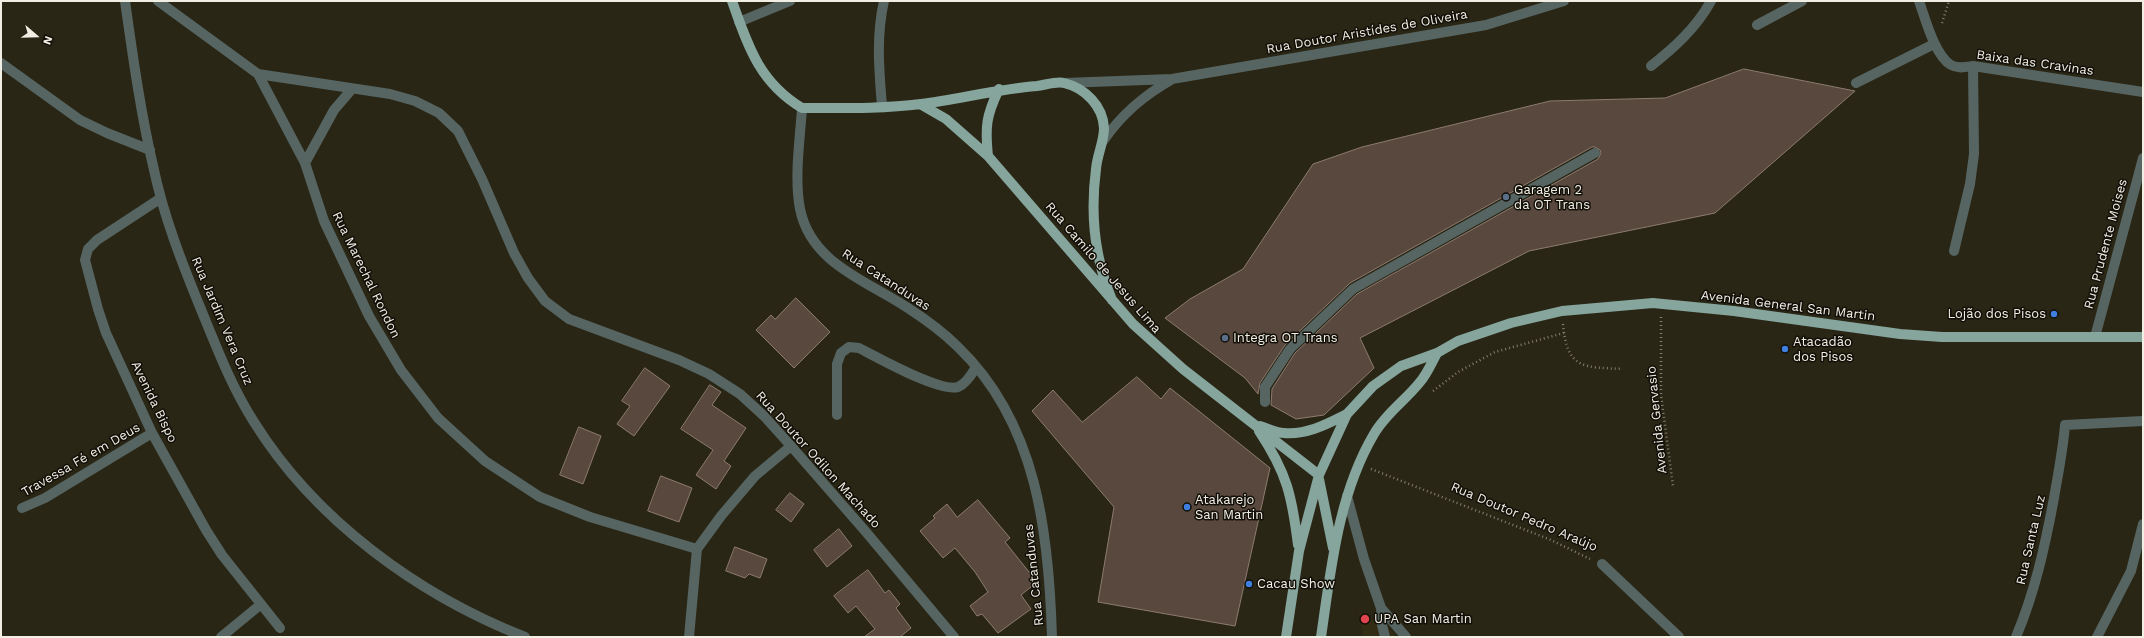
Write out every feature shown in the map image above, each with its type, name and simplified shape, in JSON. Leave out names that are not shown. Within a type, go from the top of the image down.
[{"type":"main road","points":[[732,1],[750,50],[770,83],[787,99],[802,108]]},
{"type":"main road","points":[[1064,83],[1094,100],[1101,114],[1104,126],[1103,141],[1096,164],[1093,193],[1094,218],[1101,273],[1112,300]]},
{"type":"main road","name":"Rua Doutor Aristídes de Oliveira","points":[[802,108],[920,104],[999,89],[1064,83]]},
{"type":"main road","points":[[988,156],[985,131],[990,108],[999,89]]},
{"type":"main road","points":[[920,104],[946,119],[988,156]]},
{"type":"main road","name":"Rua Camilo de Jesus Lima","points":[[988,156],[1112,300],[1158,348],[1319,475]]},
{"type":"main road","name":"Avenida General San Martin","points":[[1286,637],[1299,551],[1319,475],[1347,414],[1373,386],[1401,366],[1437,353],[1458,341],[1511,323],[1562,311],[1662,304],[1734,311],[1900,334],[1949,337],[2143,337]]},
{"type":"main road","points":[[1321,637],[1334,552],[1347,496],[1359,464],[1374,434],[1398,403],[1421,382],[1437,353]]},
{"type":"main road","points":[[1253,423],[1283,433],[1302,432],[1316,429],[1347,414]]},
{"type":"main road","points":[[1253,423],[1273,452],[1284,473],[1293,503],[1299,551]]},
{"type":"main road","points":[[1319,475],[1334,552]]},
{"type":"street","name":"Rua Jardim Vera Cruz","points":[[125,1],[150,150],[161,198],[190,282],[225,367],[254,422],[292,475],[329,515],[415,582],[509,631],[525,637]]},
{"type":"street","name":"Rua Doutor Odilon Machado","points":[[158,1],[258,74],[390,94],[415,101],[439,113],[458,131],[482,179],[514,253],[528,278],[545,300],[569,319],[679,360],[709,374],[740,394],[764,416],[791,446],[866,532],[954,637]]},
{"type":"street","points":[[739,22],[790,1]]},
{"type":"street","points":[[882,106],[878,54],[880,20],[884,1]]},
{"type":"street","points":[[1531,12],[1537,1]]},
{"type":"street","name":"Rua Doutor Aristídes de Oliveira","points":[[1064,83],[1172,79],[1486,25],[1564,1]]},
{"type":"street","points":[[1651,66],[1676,46],[1694,27],[1711,1]]},
{"type":"street","points":[[1757,25],[1802,1]]},
{"type":"street","name":"Baixa das Cravinas","points":[[1919,1],[1934,44],[1945,58],[1957,67],[1973,66],[2143,92]]},
{"type":"street","points":[[1856,83],[1934,44]]},
{"type":"street","points":[[1,64],[80,120],[150,150]]},
{"type":"street","points":[[1954,251],[1970,184],[1974,154],[1973,66]]},
{"type":"street","name":"Rua Marechal Rondon","points":[[258,74],[305,163],[324,221],[369,316],[401,370],[438,418],[485,461],[540,497],[590,517],[697,549]]},
{"type":"street","name":"Rua Doutor Aristídes de Oliveira","points":[[1103,141],[1112,128],[1138,101],[1172,79]]},
{"type":"street","points":[[305,163],[334,110],[352,89]]},
{"type":"street","name":"Rua Catanduvas","points":[[802,108],[798,195],[806,227],[817,245],[844,271],[908,308],[958,346],[976,367],[1008,411],[1020,436],[1032,470],[1046,552],[1051,596],[1052,637]]},
{"type":"street","points":[[1265,402],[1265,387],[1290,350],[1353,289],[1595,153]]},
{"type":"street","name":"Rua Prudente Moises","points":[[2095,337],[2143,158]]},
{"type":"street","name":"Avenida Bispo","points":[[161,198],[97,240],[88,249],[85,260],[106,333],[152,433],[222,555],[260,605],[280,628]]},
{"type":"street","points":[[837,415],[837,364],[841,353],[848,348],[859,348],[933,384],[946,388],[959,387],[968,380],[976,367]]},
{"type":"street","name":"Rua Santa Luz","points":[[2016,637],[2032,596],[2046,544],[2063,446],[2065,425],[2143,421]]},
{"type":"street","name":"Travessa Fé em Deus","points":[[22,508],[45,498],[152,433]]},
{"type":"street","points":[[689,637],[697,549],[721,516],[755,476],[791,446]]},
{"type":"street","points":[[1347,496],[1364,559],[1381,608],[1382,625],[1386,637]]},
{"type":"street","points":[[2097,637],[2131,571],[2143,524]]},
{"type":"street","name":"Rua Doutor Pedro Araújo","points":[[1602,564],[1679,637]]},
{"type":"street","points":[[221,637],[260,605]]},
{"type":"street","points":[[1381,608],[1406,637]]},
{"type":"path","name":"Avenida Gervasio","points":[[1662,304],[1660,332],[1661,395],[1673,486]]},
{"type":"path","points":[[1562,311],[1564,333],[1569,352],[1578,364],[1595,368],[1623,369]]},
{"type":"path","points":[[1430,393],[1458,372],[1495,352],[1564,333]]},
{"type":"path","name":"Rua Doutor Pedro Araújo","points":[[1359,464],[1551,540],[1602,564]]},
{"type":"shaded area","name":"UPA San Martin","points":[[1359,612],[1393,632],[1397,637],[1363,637]]},
{"type":"building","points":[[1744,69],[1855,91],[1715,213],[1529,251],[1360,338],[1374,368],[1324,415],[1296,419],[1271,405],[1272,389],[1295,353],[1357,294],[1598,159],[1601,153],[1600,150],[1592,147],[1350,283],[1285,345],[1260,383],[1258,394],[1245,378],[1165,318],[1190,299],[1243,269],[1313,164],[1362,147],[1550,101],[1665,98]]},
{"type":"building","points":[[796,298],[830,332],[794,368],[756,330],[771,315],[775,319]]},
{"type":"building","points":[[645,368],[670,386],[634,436],[617,424],[630,406],[622,401]]},
{"type":"building","points":[[1137,377],[1161,399],[1170,388],[1270,468],[1235,626],[1098,602],[1114,507],[1032,411],[1053,390],[1082,422]]},
{"type":"building","points":[[710,385],[721,392],[712,405],[746,428],[724,461],[731,466],[716,489],[696,475],[713,450],[681,429]]},
{"type":"building","points":[[579,427],[601,436],[583,484],[560,475]]},
{"type":"building","points":[[661,476],[692,488],[679,522],[648,511]]},
{"type":"building","points":[[790,493],[804,504],[791,522],[776,510]]},
{"type":"building","points":[[978,500],[1010,538],[1005,542],[1037,582],[1021,595],[1031,609],[998,633],[982,614],[977,616],[970,606],[988,592],[975,572],[955,548],[943,558],[920,531],[935,518],[933,516],[947,504],[957,517]]},
{"type":"building","points":[[839,529],[852,546],[827,567],[814,550]]},
{"type":"building","points":[[735,547],[767,559],[760,578],[749,574],[745,578],[726,571]]},
{"type":"building","points":[[868,570],[885,593],[889,590],[900,604],[896,608],[911,628],[900,637],[864,637],[875,629],[856,606],[848,613],[834,596]]},
{"type":"place","name":"Garagem 2 da OT Trans","points":[[1506,197]]},
{"type":"place","name":"Lojão dos Pisos","points":[[2054,314]]},
{"type":"place","name":"Integra OT Trans","points":[[1225,338]]},
{"type":"place","name":"Atacadão dos Pisos","points":[[1785,349]]},
{"type":"place","name":"Atakarejo San Martin","points":[[1187,507]]},
{"type":"place","name":"Cacau Show","points":[[1249,584]]},
{"type":"place","name":"UPA San Martin","points":[[1365,619]]}]
